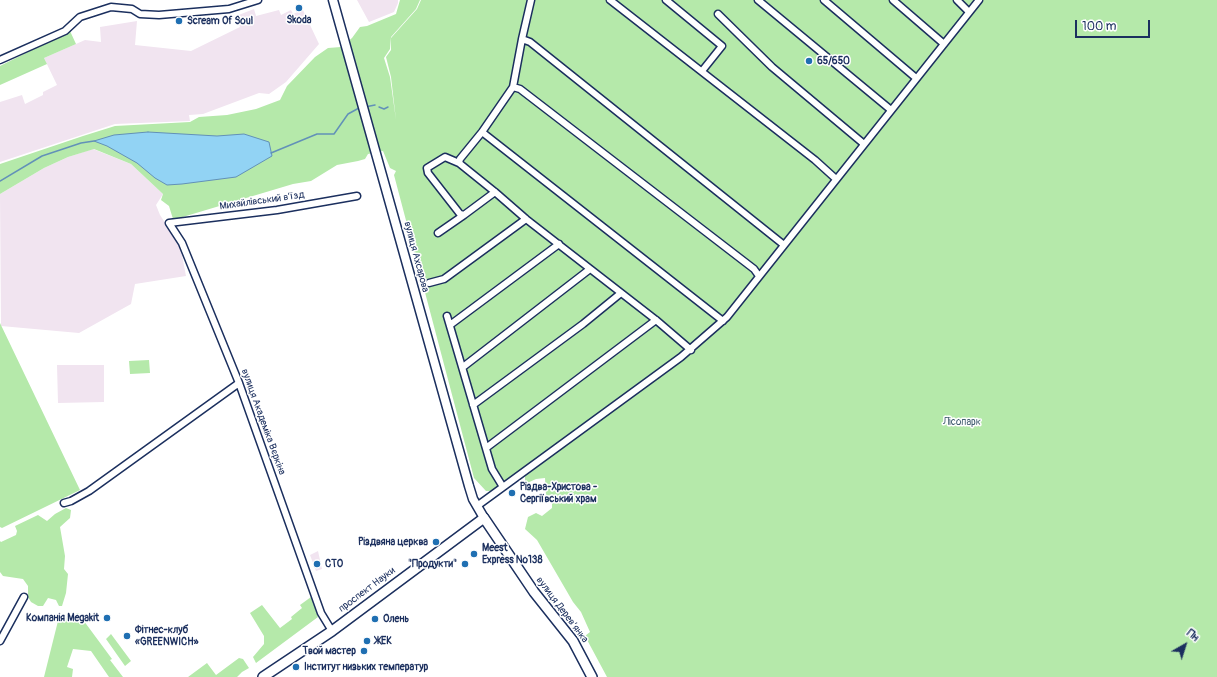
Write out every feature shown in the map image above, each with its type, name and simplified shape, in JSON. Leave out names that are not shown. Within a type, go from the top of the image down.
[{"type":"main road","name":"вулиця Ахсарова","points":[[333,0],[464,467],[477,506],[484,518]]},
{"type":"main road","name":"проспект Науки","points":[[263,677],[332,631],[484,518]]},
{"type":"main road","name":"вулиця Дерев’янка","points":[[484,518],[534,592],[573,641],[592,677]]},
{"type":"street","points":[[0,60],[65,31],[80,17],[111,7],[132,9],[140,14],[160,15],[229,9],[258,0]]},
{"type":"street","points":[[459,163],[460,159],[482,132],[513,87],[531,0]]},
{"type":"street","points":[[610,0],[815,160],[836,179]]},
{"type":"street","points":[[666,0],[722,46],[702,71]]},
{"type":"street","points":[[758,0],[891,110]]},
{"type":"street","points":[[824,0],[916,78]]},
{"type":"street","points":[[893,0],[944,44]]},
{"type":"street","points":[[956,0],[970,12]]},
{"type":"street","points":[[477,506],[691,350],[723,321],[979,0]]},
{"type":"street","points":[[718,14],[772,67],[864,144]]},
{"type":"street","points":[[522,39],[530,42],[784,245]]},
{"type":"street","points":[[513,87],[520,89],[527,94],[754,269],[759,276]]},
{"type":"street","points":[[482,132],[723,321]]},
{"type":"street","points":[[464,215],[458,212],[427,170],[429,166],[445,157],[459,163],[526,219],[656,320],[691,350]]},
{"type":"street","points":[[438,233],[494,192]]},
{"type":"street","name":"Михайлівський в'їзд","points":[[169,223],[277,210],[357,196]]},
{"type":"street","points":[[430,284],[444,279],[526,219]]},
{"type":"street","name":"вулиця Академіка Вєркіна","points":[[169,223],[182,243],[239,383],[321,612],[332,631]]},
{"type":"street","points":[[450,325],[558,244]]},
{"type":"street","points":[[463,367],[590,269]]},
{"type":"street","points":[[473,405],[583,324],[621,293]]},
{"type":"street","points":[[447,316],[492,468],[503,487]]},
{"type":"street","points":[[486,448],[656,320]]},
{"type":"street","points":[[64,503],[71,501],[89,491],[239,383]]},
{"type":"street","points":[[0,641],[24,597]]},
{"type":"shaded area","points":[[357,0],[398,0],[398,3],[394,12],[369,22]]},
{"type":"shaded area","points":[[254,9],[256,16],[279,10],[281,15],[291,10],[293,14],[303,10],[319,44],[286,82],[269,94],[259,93],[203,114],[189,115],[190,121],[115,124],[0,162],[0,102],[22,95],[25,104],[43,95],[43,92],[57,85],[44,58],[85,40],[101,42],[100,27],[137,21],[135,45],[191,51],[240,27],[236,16]]},
{"type":"shaded area","points":[[93,149],[131,164],[163,194],[156,205],[160,215],[180,245],[186,276],[135,284],[131,304],[79,333],[1,326],[0,194],[44,168],[68,157]]},
{"type":"shaded area","points":[[57,365],[104,365],[104,402],[58,403]]},
{"type":"shaded area","name":"СТО","points":[[318,551],[322,569],[316,571],[310,555]]},
{"type":"green space","name":"Лісопарк","points":[[400,0],[420,0],[416,9],[391,37],[390,49],[384,58],[390,77],[396,120],[391,77],[386,57],[391,50],[391,38],[417,9],[421,0],[1217,0],[1217,677],[607,677],[585,636],[590,632],[581,612],[573,602],[537,540],[525,529],[528,517],[536,513],[542,516],[552,508],[552,503],[546,495],[545,478],[536,479],[525,484],[525,475],[522,473],[493,491],[486,491],[474,478],[394,175],[396,171],[390,168],[383,151],[368,154],[365,159],[337,165],[311,181],[293,184],[176,219],[173,219],[169,206],[161,200],[163,194],[131,164],[94,149],[68,157],[44,168],[0,194],[0,164],[83,136],[115,126],[190,122],[199,117],[227,115],[256,109],[280,100],[287,86],[315,57],[328,48],[341,47],[352,38],[360,27],[367,26],[396,14]]},
{"type":"green space","points":[[70,31],[76,44],[44,58],[47,64],[0,85],[0,66]]},
{"type":"green space","points":[[0,323],[80,490],[2,528],[0,527]]},
{"type":"green space","points":[[149,360],[150,373],[130,374],[129,361]]},
{"type":"green space","points":[[66,508],[71,510],[70,518],[60,527],[65,556],[64,569],[68,574],[66,593],[62,606],[59,606],[56,600],[48,598],[43,606],[38,606],[31,602],[28,597],[28,586],[23,579],[3,576],[0,572],[0,541],[1,542],[16,535],[17,531],[15,526],[38,515],[47,521],[55,514]]},
{"type":"green space","points":[[311,597],[318,617],[256,663],[253,657],[264,644],[264,636],[250,613],[262,605],[280,628],[292,619],[291,617],[302,608],[300,605]]},
{"type":"green space","points":[[78,613],[112,659],[110,660],[123,677],[109,677],[91,651],[73,649],[67,667],[73,669],[72,677],[44,677],[58,621]]},
{"type":"green space","points":[[111,634],[131,661],[125,666],[106,639]]},
{"type":"green space","points":[[239,658],[243,659],[249,668],[237,677],[188,677],[207,663],[216,675]]},
{"type":"water","points":[[148,132],[217,136],[244,134],[269,142],[272,156],[236,177],[167,185],[155,178],[137,163],[107,146],[94,141],[114,135]]},
{"type":"waterway","points":[[365,107],[375,105]]},
{"type":"waterway","points":[[379,107],[384,109],[388,107]]},
{"type":"waterway","points":[[271,153],[317,134],[334,134],[348,114],[359,108]]},
{"type":"waterway","points":[[0,181],[42,156],[81,143],[94,141]]},
{"type":"place","name":"Skoda","points":[[299,8]]},
{"type":"place","name":"Scream Of Soul","points":[[179,21]]},
{"type":"place","name":"65/650","points":[[809,61]]},
{"type":"place","name":"Різдва-Христова - Сергіївський храм","points":[[512,493]]},
{"type":"place","name":"Різдвяна церква","points":[[436,542]]},
{"type":"place","name":"Meest Express №138","points":[[474,554]]},
{"type":"place","name":"СТО","points":[[317,564]]},
{"type":"place","name":"\"Продукти\"","points":[[465,564]]},
{"type":"place","name":"Компанія Megakit","points":[[107,618]]},
{"type":"place","name":"Олень","points":[[375,619]]},
{"type":"place","name":"Фітнес-клуб «GREENWICH»","points":[[127,636]]},
{"type":"place","name":"ЖЕК","points":[[367,641]]},
{"type":"place","name":"Твой мастер","points":[[364,651]]},
{"type":"place","name":"Інститут низьких температур","points":[[296,667]]}]
